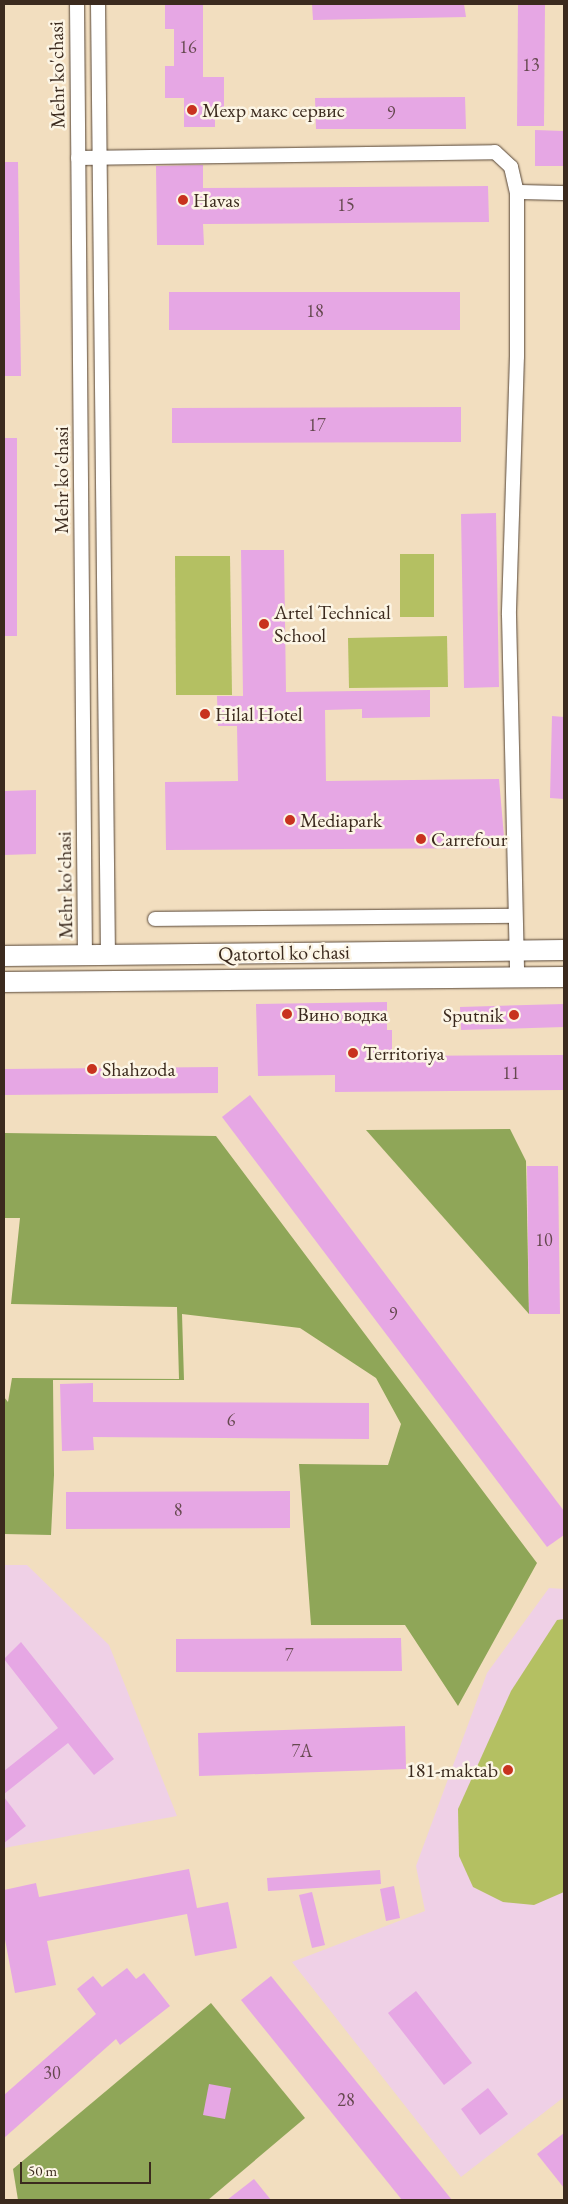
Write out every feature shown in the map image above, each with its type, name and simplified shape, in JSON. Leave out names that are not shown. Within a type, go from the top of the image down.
[{"type":"main road","name":"Qatortol ko'chasi","points":[[4,956],[564,950]]},
{"type":"main road","points":[[86,955],[109,981]]},
{"type":"main road","points":[[86,955],[87,981]]},
{"type":"main road","points":[[108,955],[109,981]]},
{"type":"main road","name":"Qatortol ko'chasi","points":[[4,982],[564,977]]},
{"type":"street","name":"Mehr ko'chasi","points":[[77,4],[86,955]]},
{"type":"street","name":"Mehr ko'chasi","points":[[98,4],[108,955]]},
{"type":"street","points":[[78,139],[99,139]]},
{"type":"street","points":[[78,158],[495,152],[511,167],[517,192],[517,356],[509,615],[514,916],[517,977]]},
{"type":"street","points":[[517,192],[564,193]]},
{"type":"street","points":[[80,355],[102,355]]},
{"type":"street","points":[[155,919],[514,916]]},
{"type":"shaded area","points":[[4,1565],[27,1565],[109,1645],[177,1816],[4,1848]]},
{"type":"shaded area","points":[[549,1588],[564,1589],[564,2097],[461,2177],[292,1962],[425,1911],[416,1866],[487,1673]]},
{"type":"green space","points":[[400,554],[434,554],[434,617],[400,617]]},
{"type":"green space","points":[[175,556],[230,556],[232,695],[176,695]]},
{"type":"green space","points":[[447,636],[448,687],[349,688],[348,638]]},
{"type":"green space","points":[[510,1129],[526,1161],[529,1314],[366,1130]]},
{"type":"green space","points":[[4,1133],[216,1136],[537,1563],[458,1706],[405,1625],[311,1625],[299,1464],[388,1465],[401,1424],[376,1378],[300,1328],[182,1314],[184,1380],[53,1380],[54,1475],[51,1535],[4,1534],[4,1397],[8,1402],[12,1378],[179,1379],[177,1307],[11,1304],[20,1218],[4,1218]]},
{"type":"green space","points":[[564,1619],[564,1892],[534,1905],[503,1902],[473,1887],[459,1856],[458,1809],[511,1691],[557,1620]]},
{"type":"green space","points":[[211,2003],[305,2118],[208,2200],[18,2200],[13,2169]]},
{"type":"building","points":[[165,4],[203,4],[203,77],[224,77],[224,107],[215,107],[215,127],[184,127],[184,98],[165,98],[165,66],[174,66],[174,29],[165,29]]},
{"type":"building","points":[[312,4],[464,4],[466,17],[313,20]]},
{"type":"building","points":[[518,4],[545,4],[544,126],[517,126]]},
{"type":"building","points":[[465,97],[466,129],[316,129],[315,98]]},
{"type":"building","points":[[535,130],[564,131],[564,166],[535,166]]},
{"type":"building","points":[[4,162],[18,162],[21,376],[4,376]]},
{"type":"building","points":[[203,165],[203,188],[488,186],[489,222],[203,224],[204,245],[157,245],[156,166]]},
{"type":"building","points":[[169,292],[460,292],[460,330],[169,330]]},
{"type":"building","points":[[461,407],[461,442],[172,443],[172,408]]},
{"type":"building","points":[[4,438],[17,438],[17,636],[4,636]]},
{"type":"building","points":[[496,513],[499,687],[464,688],[461,514]]},
{"type":"building","points":[[241,550],[284,550],[286,692],[430,690],[430,717],[362,718],[362,709],[325,710],[326,781],[499,779],[505,848],[166,850],[165,782],[238,781],[237,726],[218,726],[217,696],[243,696]]},
{"type":"building","points":[[552,716],[564,717],[564,799],[550,798]]},
{"type":"building","points":[[36,790],[36,854],[4,855],[4,791]]},
{"type":"building","name":"Territoriya","points":[[387,1002],[387,1030],[392,1030],[392,1056],[564,1055],[564,1090],[335,1092],[335,1075],[258,1076],[256,1004]]},
{"type":"building","points":[[564,1004],[564,1027],[461,1030],[460,1007]]},
{"type":"building","points":[[218,1067],[218,1093],[4,1095],[4,1069]]},
{"type":"building","points":[[250,1095],[564,1511],[564,1535],[547,1547],[222,1117]]},
{"type":"building","points":[[527,1166],[558,1166],[560,1314],[529,1314]]},
{"type":"building","points":[[93,1383],[93,1402],[369,1403],[369,1439],[93,1437],[94,1450],[62,1451],[60,1384]]},
{"type":"building","points":[[290,1491],[290,1528],[66,1529],[66,1492]]},
{"type":"building","points":[[401,1638],[402,1671],[176,1672],[176,1639]]},
{"type":"building","points":[[21,1642],[114,1759],[94,1775],[68,1743],[4,1794],[4,1771],[58,1728],[4,1659]]},
{"type":"building","points":[[405,1726],[406,1769],[199,1776],[198,1733]]},
{"type":"building","points":[[4,1797],[26,1826],[4,1843]]},
{"type":"building","points":[[189,1869],[197,1908],[228,1902],[237,1948],[195,1956],[187,1914],[47,1941],[56,1985],[15,1993],[4,1934],[4,1890],[36,1883],[39,1897]]},
{"type":"building","points":[[380,1870],[381,1884],[268,1891],[267,1878]]},
{"type":"building","points":[[394,1886],[400,1918],[386,1921],[380,1889]]},
{"type":"building","points":[[312,1892],[325,1945],[312,1948],[299,1895]]},
{"type":"building","points":[[127,1968],[136,1979],[144,1973],[170,2006],[120,2045],[116,2039],[4,2138],[4,2095],[96,2014],[77,1989],[93,1976],[102,1987]]},
{"type":"building","points":[[271,1976],[452,2200],[402,2200],[241,2000]]},
{"type":"building","points":[[416,1991],[472,2063],[444,2085],[388,2013]]},
{"type":"building","points":[[209,2084],[231,2088],[225,2119],[203,2115]]},
{"type":"building","points":[[488,2088],[508,2114],[480,2135],[461,2109]]},
{"type":"building","points":[[564,2133],[564,2188],[537,2154]]},
{"type":"building","points":[[254,2179],[271,2200],[227,2200]]},
{"type":"place","name":"Мехр макс сервис","points":[[192,110]]},
{"type":"place","name":"Havas","points":[[183,200]]},
{"type":"place","name":"Artel Technical School","points":[[264,624]]},
{"type":"place","name":"Hilal Hotel","points":[[205,714]]},
{"type":"place","name":"Mediapark","points":[[290,820]]},
{"type":"place","name":"Carrefour","points":[[421,839]]},
{"type":"place","name":"Вино водка","points":[[287,1014]]},
{"type":"place","name":"Sputnik","points":[[514,1015]]},
{"type":"place","name":"Territoriya","points":[[353,1053]]},
{"type":"place","name":"Shahzoda","points":[[92,1069]]},
{"type":"place","name":"181-maktab","points":[[508,1770]]}]
